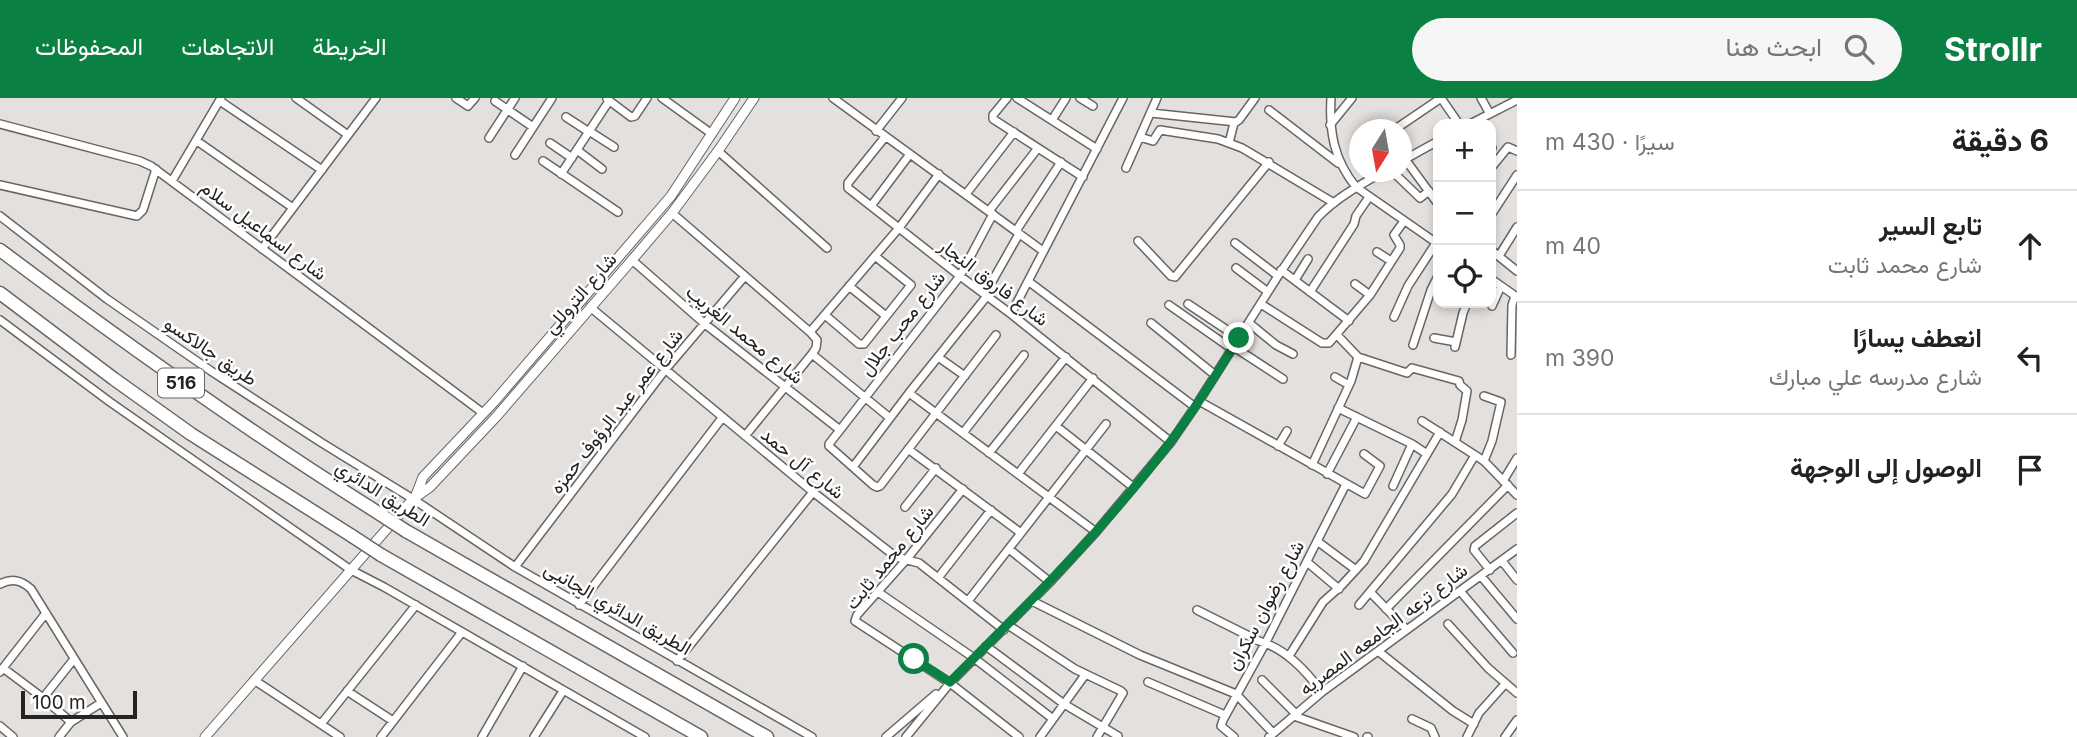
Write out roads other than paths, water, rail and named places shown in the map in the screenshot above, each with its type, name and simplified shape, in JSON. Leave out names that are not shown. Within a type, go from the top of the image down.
[{"type":"highway","name":"الطريق الدائري","points":[[0,250],[183,385],[406,531],[767,737]]},
{"type":"highway","name":"516","points":[[0,293],[191,434],[381,555],[701,737]]},
{"type":"street","points":[[296,98],[348,135]]},
{"type":"street","points":[[262,249],[376,98]]},
{"type":"street","points":[[456,98],[468,106],[475,98]]},
{"type":"street","points":[[489,138],[515,98]]},
{"type":"street","points":[[515,155],[552,98]]},
{"type":"street","points":[[561,174],[607,99],[631,117],[635,116],[647,98]]},
{"type":"street","points":[[662,98],[712,134]]},
{"type":"street","name":"شارع التروللي","points":[[205,737],[414,497],[423,477],[483,413],[671,196],[735,98]]},
{"type":"street","name":"شارع التروللي","points":[[414,497],[430,487],[496,417],[632,260],[672,213],[754,98]]},
{"type":"street","points":[[833,98],[1043,251]]},
{"type":"street","points":[[876,131],[901,98]]},
{"type":"street","points":[[1007,98],[993,117],[1083,177]]},
{"type":"street","points":[[1017,98],[1097,149]]},
{"type":"street","points":[[1052,120],[1066,98]]},
{"type":"street","points":[[1080,98],[1093,106]]},
{"type":"street","points":[[1011,314],[1123,98]]},
{"type":"street","points":[[1126,169],[1157,98]]},
{"type":"street","points":[[1229,143],[1236,122],[1255,98]]},
{"type":"street","points":[[1331,98],[1330,125],[1335,152],[1356,187],[1433,241]]},
{"type":"street","points":[[1330,125],[1352,98]]},
{"type":"street","points":[[1410,119],[1441,98],[1456,119]]},
{"type":"street","points":[[1481,98],[1490,114]]},
{"type":"street","points":[[172,181],[220,99],[322,170]]},
{"type":"street","points":[[1481,119],[1517,100]]},
{"type":"street","points":[[495,102],[533,127]]},
{"type":"street","points":[[1269,110],[1340,164]]},
{"type":"street","points":[[727,111],[739,121]]},
{"type":"street","points":[[1152,113],[1236,122]]},
{"type":"street","points":[[566,117],[614,147]]},
{"type":"street","name":"شارع اسماعيل سلام","points":[[0,124],[140,161],[156,169],[483,413]]},
{"type":"street","points":[[1140,136],[1153,141],[1161,130],[1229,143],[1269,162],[1334,203]]},
{"type":"street","points":[[966,194],[1014,132]]},
{"type":"street","name":"شارع فاروق النجار","points":[[885,137],[848,183],[850,190],[1066,356],[1171,442]]},
{"type":"street","points":[[197,141],[293,208]]},
{"type":"street","points":[[550,143],[572,158]]},
{"type":"street","points":[[1412,155],[1433,144]]},
{"type":"street","points":[[1496,162],[1508,147],[1517,151]]},
{"type":"street","name":"شارع محب جلال","points":[[853,467],[828,446],[960,276],[991,213],[1038,148]]},
{"type":"street","points":[[577,150],[602,169]]},
{"type":"street","points":[[718,151],[827,248]]},
{"type":"street","points":[[871,206],[911,154]]},
{"type":"street","points":[[542,161],[618,212]]},
{"type":"street","points":[[996,335],[878,487],[853,467],[986,295],[1017,232],[1060,162]]},
{"type":"street","points":[[1138,241],[1175,277],[1269,162]]},
{"type":"street","points":[[0,185],[137,216],[143,210],[156,169]]},
{"type":"street","points":[[1412,171],[1433,197]]},
{"type":"street","points":[[810,332],[899,228],[939,174]]},
{"type":"street","points":[[1496,207],[1517,175]]},
{"type":"street","points":[[886,737],[950,682],[1096,532],[1171,442],[1318,217],[1365,182]]},
{"type":"street","points":[[1403,182],[1420,198],[1429,191]]},
{"type":"street","points":[[1310,292],[1369,197]]},
{"type":"street","points":[[672,213],[817,340],[812,354],[745,436]]},
{"type":"street","name":"طريق جالاكسو","points":[[0,216],[159,335],[322,443],[414,497]]},
{"type":"street","points":[[1261,304],[1322,342],[1329,343],[1370,295],[1400,247],[1394,234],[1404,221]]},
{"type":"street","points":[[1499,257],[1517,228]]},
{"type":"street","points":[[1235,243],[1295,280],[1349,321]]},
{"type":"street","points":[[1394,317],[1411,279],[1436,245]]},
{"type":"street","points":[[1377,252],[1391,261]]},
{"type":"street","points":[[1496,254],[1517,271]]},
{"type":"street","points":[[825,315],[864,344],[911,285],[875,256]]},
{"type":"street","points":[[1295,280],[1308,259]]},
{"type":"street","name":"شارع محمد الغريب","points":[[632,260],[705,324],[840,430]]},
{"type":"street","points":[[1236,268],[1268,292]]},
{"type":"street","name":"شارع عمر عبد الرؤوف حمزه","points":[[515,567],[665,370],[744,276]]},
{"type":"street","points":[[1028,281],[1197,404],[1365,494],[1380,465],[1364,454]]},
{"type":"street","points":[[1496,282],[1516,296],[1512,305],[1511,355]]},
{"type":"street","points":[[1355,284],[1370,295]]},
{"type":"street","points":[[849,286],[886,316]]},
{"type":"street","points":[[1413,345],[1433,286]]},
{"type":"street","points":[[1496,297],[1501,286]]},
{"type":"street","points":[[1188,304],[1239,338]]},
{"type":"street","points":[[1169,305],[1283,379]]},
{"type":"street","name":"شارع آل حمد","points":[[590,307],[722,418],[896,557],[919,563],[1006,627],[1085,675],[1123,693],[1102,728]]},
{"type":"street","points":[[1434,338],[1455,345],[1465,308]]},
{"type":"street","points":[[0,320],[110,402],[351,570],[645,737]]},
{"type":"street","points":[[1151,323],[1215,375]]},
{"type":"street","points":[[1249,323],[1276,345],[1293,354]]},
{"type":"street","points":[[1337,335],[1358,357],[1407,373],[1413,368],[1459,381],[1467,391],[1455,442]]},
{"type":"street","points":[[812,354],[890,418]]},
{"type":"street","points":[[963,433],[1024,355]]},
{"type":"street","points":[[989,453],[1066,356]]},
{"type":"street","points":[[938,357],[965,376]]},
{"type":"street","points":[[1311,465],[1349,386],[1358,357]]},
{"type":"street","points":[[1335,377],[1349,386]]},
{"type":"street","points":[[1018,474],[1093,379]]},
{"type":"street","points":[[909,393],[1096,532]]},
{"type":"street","points":[[1484,396],[1501,402],[1492,441],[1484,461]]},
{"type":"street","points":[[1338,408],[1427,454]]},
{"type":"street","points":[[1327,474],[1357,417]]},
{"type":"street","points":[[579,605],[722,418]]},
{"type":"street","points":[[1422,421],[1484,461],[1517,495]]},
{"type":"street","points":[[968,601],[1106,424]]},
{"type":"street","points":[[1056,426],[1133,487]]},
{"type":"street","points":[[1278,446],[1287,431]]},
{"type":"street","points":[[1289,656],[1323,602],[1356,570],[1378,539],[1440,432]]},
{"type":"street","points":[[1392,486],[1412,444]]},
{"type":"street","points":[[908,449],[1021,533]]},
{"type":"street","points":[[1359,606],[1452,494],[1475,455]]},
{"type":"street","points":[[1386,609],[1506,483],[1517,458]]},
{"type":"street","points":[[905,507],[936,468]]},
{"type":"street","name":"شارع رضوان سكران","points":[[1225,715],[1346,484]]},
{"type":"street","name":"شارع محمد ثابت","points":[[950,682],[856,623],[855,619],[963,489]]},
{"type":"street","points":[[677,661],[813,492]]},
{"type":"street","name":"الطريق الدائري الجانبى","points":[[414,497],[515,567],[812,737]]},
{"type":"street","points":[[938,578],[991,510]]},
{"type":"street","points":[[1490,570],[1475,550],[1475,546],[1517,513]]},
{"type":"street","points":[[1317,541],[1356,570]]},
{"type":"street","points":[[1009,549],[1050,582]]},
{"type":"street","name":"شارع ترعه الجامعه المصريه","points":[[1272,736],[1322,692],[1517,549]]},
{"type":"street","points":[[1502,561],[1517,580]]},
{"type":"street","points":[[1307,562],[1339,589]]},
{"type":"street","points":[[1481,576],[1517,619]]},
{"type":"street","points":[[0,584],[7,580],[16,580],[31,589],[123,737]]},
{"type":"street","points":[[1460,591],[1513,653]]},
{"type":"street","points":[[878,592],[974,658],[1053,719]]},
{"type":"street","points":[[1371,593],[1406,629]]},
{"type":"street","points":[[1031,601],[1140,655],[1236,694],[1272,736]]},
{"type":"street","points":[[321,724],[416,605]]},
{"type":"street","points":[[1197,610],[1289,656],[1322,692]]},
{"type":"street","points":[[46,613],[1,670],[43,698],[71,722]]},
{"type":"street","points":[[1448,624],[1488,668],[1517,693]]},
{"type":"street","points":[[381,737],[462,632]]},
{"type":"street","points":[[986,646],[1064,704],[1118,736]]},
{"type":"street","points":[[1377,651],[1453,711],[1474,723]]},
{"type":"street","points":[[43,698],[75,659]]},
{"type":"street","points":[[482,737],[523,666]]},
{"type":"street","points":[[1041,737],[1085,675]]},
{"type":"street","points":[[254,680],[340,737]]},
{"type":"street","points":[[1262,680],[1295,715],[1354,737]]},
{"type":"street","points":[[906,737],[950,682]]},
{"type":"street","points":[[950,682],[1019,737]]},
{"type":"street","points":[[1148,682],[1225,715],[1220,726],[1234,737]]},
{"type":"street","points":[[1467,737],[1488,702],[1505,684]]},
{"type":"street","points":[[348,691],[393,721]]},
{"type":"street","points":[[534,737],[563,691]]},
{"type":"street","points":[[59,737],[71,722],[102,703]]},
{"type":"street","points":[[1412,719],[1431,728],[1435,737]]},
{"type":"street","points":[[1505,737],[1517,720]]},
{"type":"street","points":[[0,726],[13,737]]},
{"type":"street","points":[[1097,737],[1102,728]]}]
